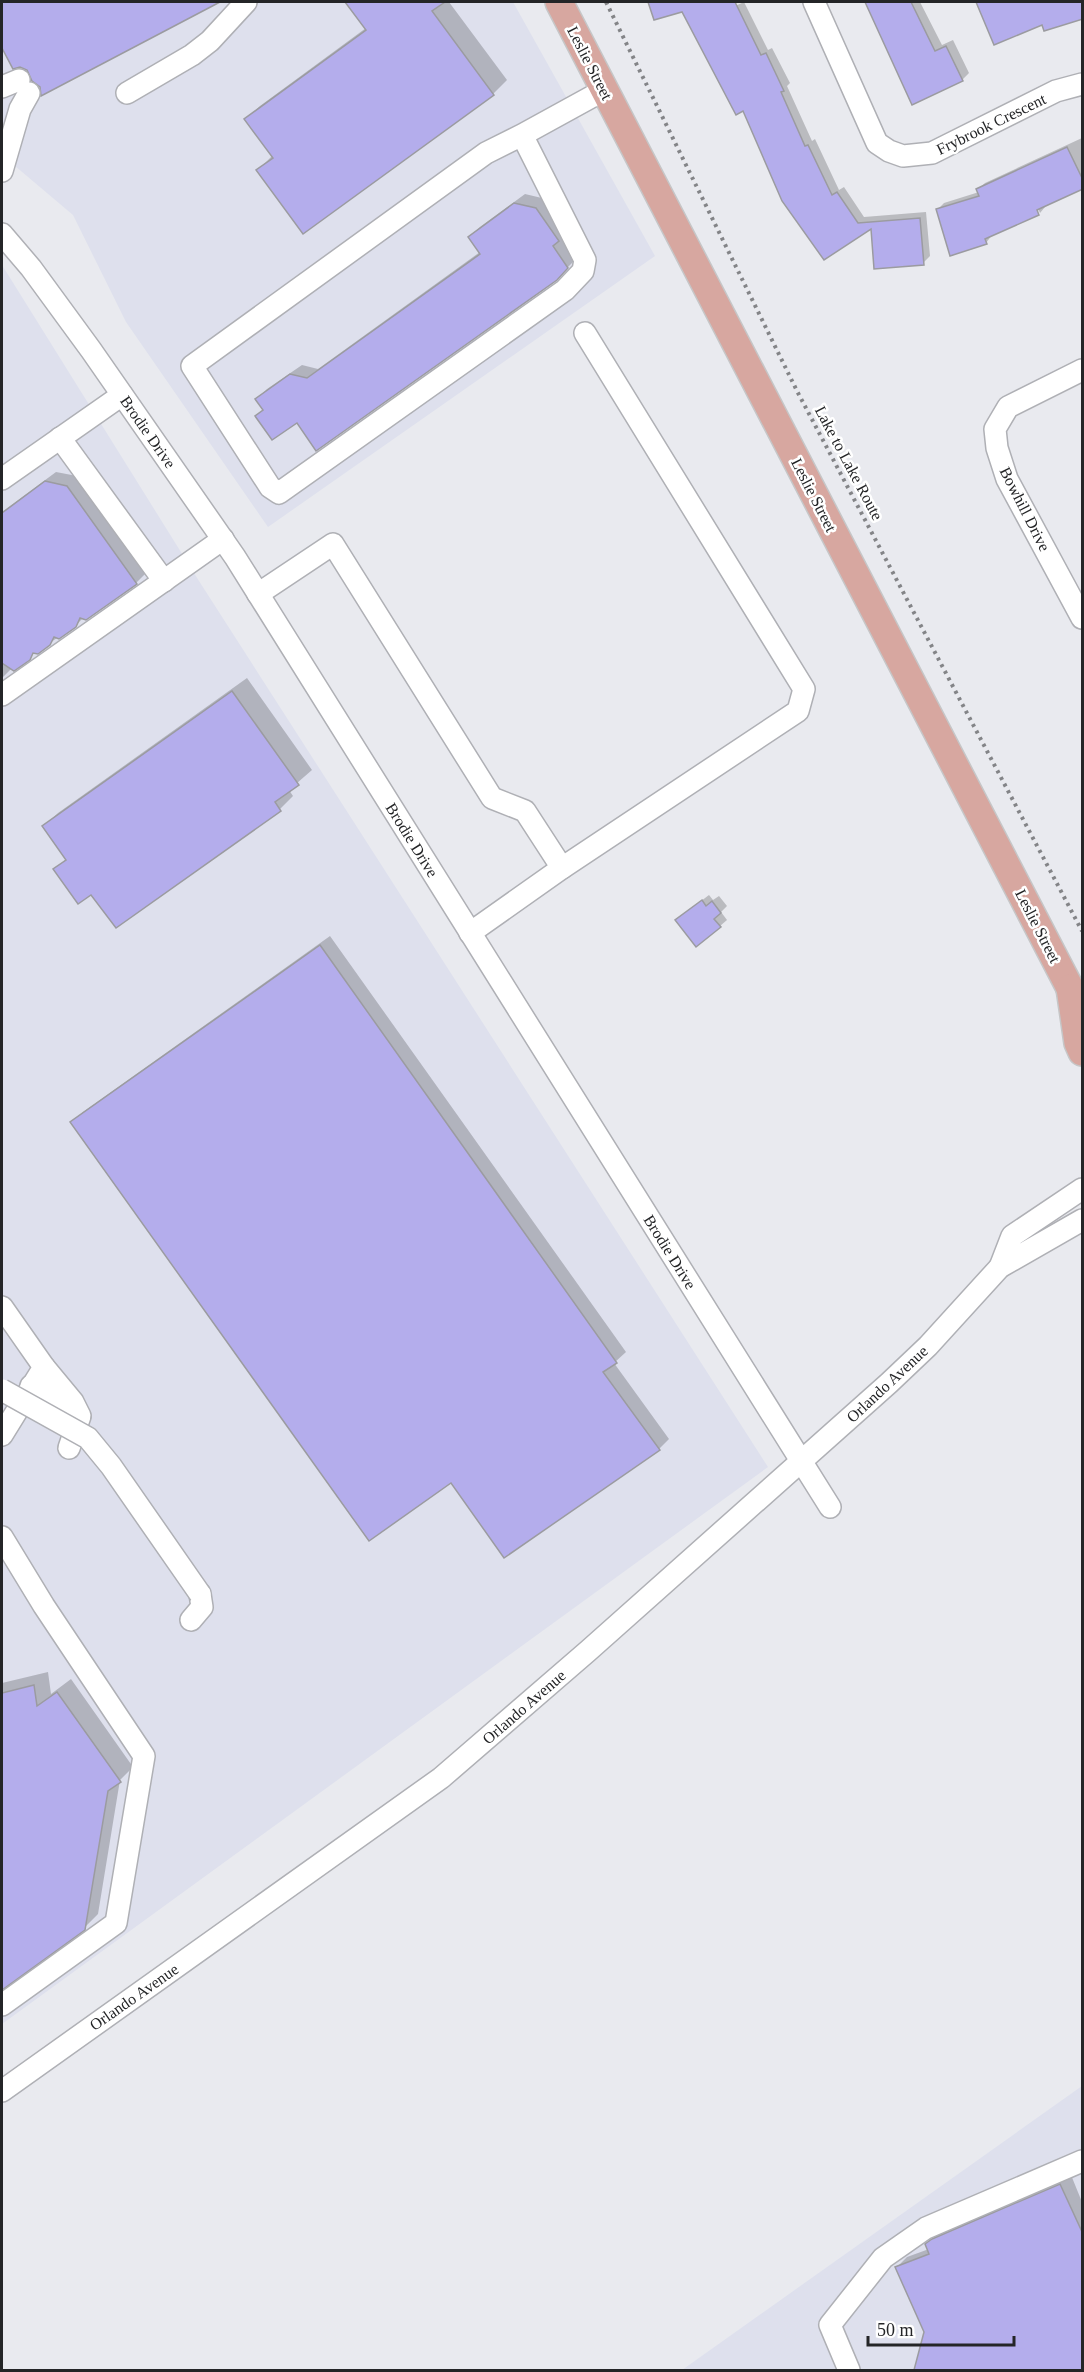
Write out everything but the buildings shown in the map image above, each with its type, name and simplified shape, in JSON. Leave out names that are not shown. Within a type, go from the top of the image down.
[{"type":"main road","name":"Leslie Street","points":[[559,2],[1076,994],[1078,1043],[1083,1052]]},
{"type":"street","points":[[127,93],[192,55],[210,41],[246,2]]},
{"type":"street","name":"Frybrook Crescent","points":[[814,2],[877,143],[889,152],[903,156],[932,153],[1056,91],[1083,84]]},
{"type":"street","points":[[2,171],[20,109],[17,87]]},
{"type":"street","points":[[522,135],[585,260],[583,271],[555,297],[279,493],[270,487],[192,366],[486,153],[604,90]]},
{"type":"street","name":"Brodie Drive","points":[[2,234],[31,268],[223,539],[830,1507]]},
{"type":"street","points":[[470,933],[562,868],[798,711],[804,689],[585,333]]},
{"type":"street","name":"Bowhill Drive","points":[[1083,370],[1008,407],[995,429],[997,448],[1006,479],[1083,618]]},
{"type":"street","points":[[2,479],[122,395]]},
{"type":"street","points":[[60,438],[164,581]]},
{"type":"street","points":[[2,695],[223,539]]},
{"type":"street","points":[[258,594],[333,544],[492,798],[525,812],[562,868]]},
{"type":"street","name":"Orlando Avenue","points":[[1000,1267],[1012,1236],[1083,1189]]},
{"type":"street","name":"Orlando Avenue","points":[[2,2091],[441,1778],[588,1651],[928,1346],[1000,1267],[1083,1220]]},
{"type":"street","points":[[2,1307],[73,1402],[80,1416],[69,1448]]},
{"type":"street","points":[[2,1435],[44,1366]]},
{"type":"street","points":[[31,1386],[80,1416]]},
{"type":"street","points":[[2,1390],[88,1438],[111,1466],[200,1594],[202,1607],[191,1620]]},
{"type":"street","points":[[2,1537],[44,1606],[144,1756],[116,1923],[2,2005]]},
{"type":"street","points":[[849,2370],[830,2325],[883,2258],[926,2228],[1083,2161]]},
{"type":"path","name":"Lake to Lake Route","points":[[606,2],[797,391],[1083,931]]},
{"type":"shaded area","points":[[2,2],[513,2],[655,256],[268,527],[126,322],[73,215],[2,155]]},
{"type":"shaded area","points":[[2,265],[199,581],[768,1467],[2,2024]]},
{"type":"shaded area","points":[[1082,2086],[1082,2370],[682,2370]]}]
